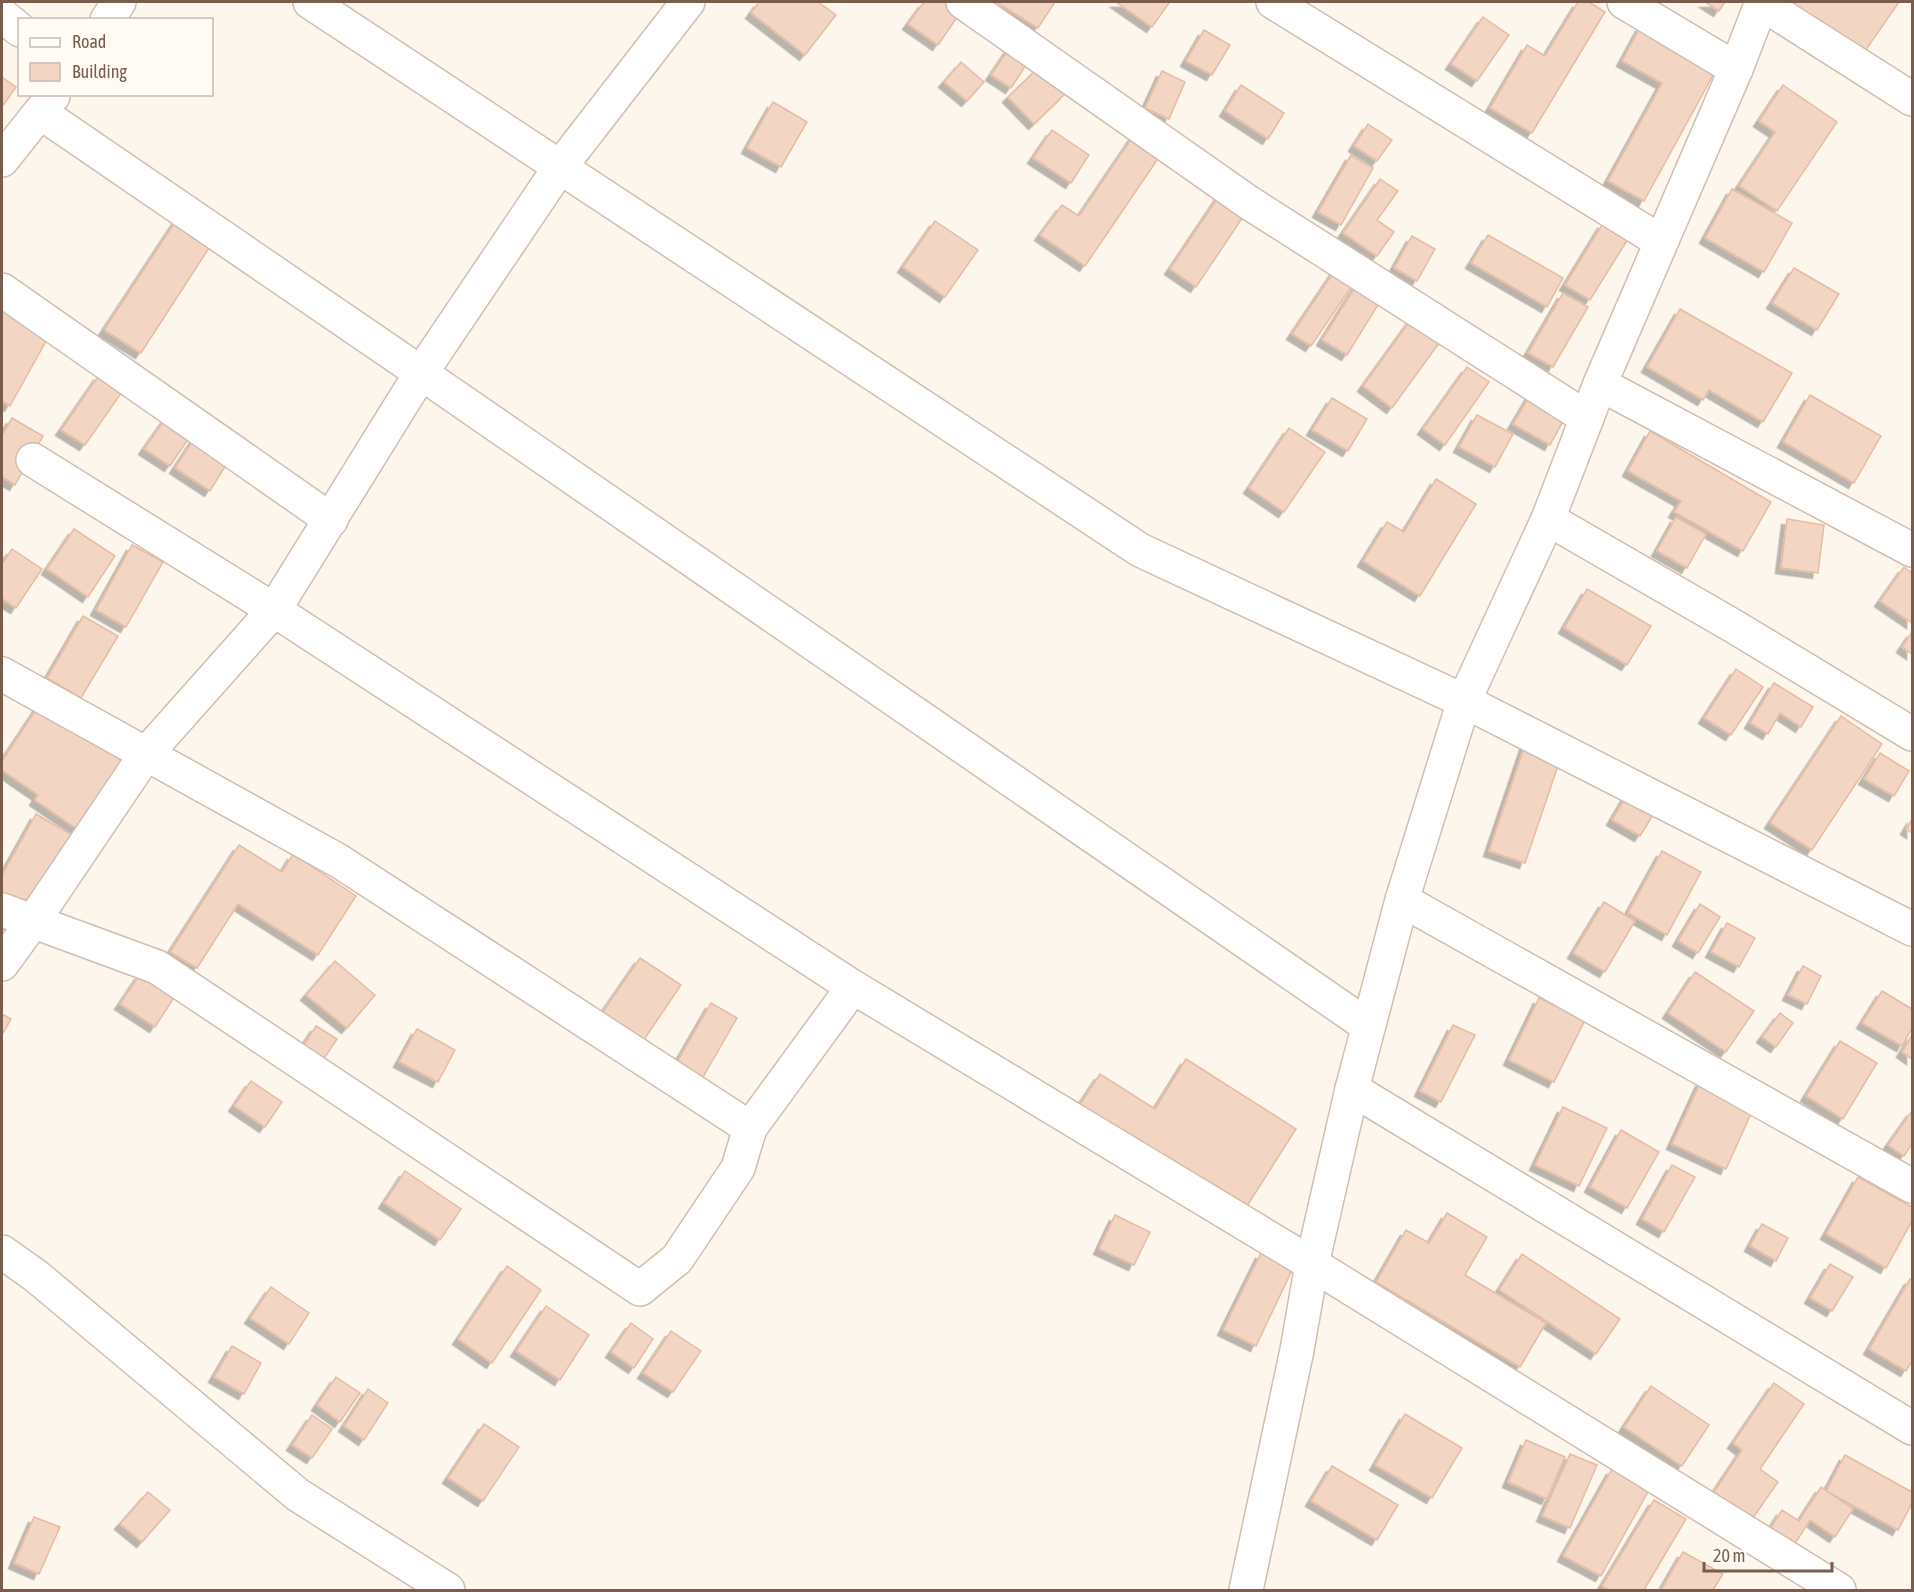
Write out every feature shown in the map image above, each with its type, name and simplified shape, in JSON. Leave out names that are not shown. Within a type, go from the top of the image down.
[{"type":"street","points":[[107,18],[119,2]]},
{"type":"street","points":[[310,2],[1140,550],[1464,701],[1912,929]]},
{"type":"street","points":[[2,964],[34,921],[146,754],[274,610],[422,373],[560,167],[688,2]]},
{"type":"street","points":[[963,2],[1248,202],[1587,418]]},
{"type":"street","points":[[1273,2],[1660,241]]},
{"type":"street","points":[[1624,2],[1736,69]]},
{"type":"street","points":[[1246,1590],[1297,1350],[1312,1264],[1352,1089],[1402,900],[1464,701],[1548,519],[1600,384],[1736,69],[1761,2],[1912,99]]},
{"type":"street","points":[[2,15],[18,28]]},
{"type":"street","points":[[2,159],[48,104],[422,373],[1368,1026]]},
{"type":"street","points":[[2,290],[331,520]]},
{"type":"street","points":[[1600,384],[1912,550]]},
{"type":"street","points":[[33,460],[274,610],[853,987],[1312,1264],[1839,1590]]},
{"type":"street","points":[[1548,519],[1735,627],[1912,734]]},
{"type":"street","points":[[2,674],[339,861],[750,1128]]},
{"type":"street","points":[[1402,900],[1912,1186]]},
{"type":"street","points":[[2,910],[156,967],[640,1289],[677,1258],[738,1168],[750,1128],[853,987]]},
{"type":"street","points":[[1352,1089],[1912,1428]]},
{"type":"street","points":[[2,1252],[36,1276],[298,1495],[448,1590]]},
{"type":"building","points":[[759,2],[818,2],[836,15],[805,55],[751,13]]},
{"type":"building","points":[[924,2],[944,2],[960,13],[938,45],[908,24]]},
{"type":"building","points":[[996,2],[1055,2],[1038,28]]},
{"type":"building","points":[[1116,2],[1167,2],[1169,3],[1152,27]]},
{"type":"building","points":[[1578,2],[1589,2],[1605,12],[1532,133],[1490,108],[1527,45],[1545,56]]},
{"type":"building","points":[[1705,2],[1725,2],[1719,11]]},
{"type":"building","points":[[1792,2],[1899,2],[1861,57],[1788,7]]},
{"type":"building","points":[[1483,17],[1509,35],[1477,81],[1451,64]]},
{"type":"building","points":[[1641,26],[1717,68],[1644,201],[1608,181],[1662,83],[1622,61]]},
{"type":"building","points":[[1204,30],[1230,45],[1212,75],[1186,61]]},
{"type":"building","points":[[1012,44],[1032,56],[1011,88],[991,75]]},
{"type":"building","points":[[961,62],[984,82],[967,101],[944,82]]},
{"type":"building","points":[[1039,67],[1065,94],[1034,124],[1008,97]]},
{"type":"building","points":[[1162,71],[1185,82],[1169,119],[1145,108]]},
{"type":"building","points":[[2,77],[16,87],[2,107]]},
{"type":"building","points":[[1241,85],[1284,113],[1268,139],[1225,111]]},
{"type":"building","points":[[1783,85],[1837,122],[1777,211],[1739,186],[1775,132],[1759,121]]},
{"type":"building","points":[[773,102],[807,122],[781,167],[747,148]]},
{"type":"building","points":[[1368,124],[1392,140],[1377,161],[1354,146]]},
{"type":"building","points":[[1138,129],[1166,147],[1085,266],[1040,235],[1062,205],[1079,216]]},
{"type":"building","points":[[1052,130],[1089,155],[1071,183],[1033,158]]},
{"type":"building","points":[[1351,155],[1373,168],[1341,225],[1318,212]]},
{"type":"building","points":[[1380,179],[1398,191],[1377,220],[1394,232],[1377,256],[1343,233]]},
{"type":"building","points":[[1732,189],[1792,223],[1764,272],[1705,238]]},
{"type":"building","points":[[1221,193],[1247,211],[1196,287],[1170,269]]},
{"type":"building","points":[[177,219],[213,242],[141,353],[104,330]]},
{"type":"building","points":[[935,221],[978,250],[945,297],[903,267]]},
{"type":"building","points":[[1603,223],[1628,239],[1590,300],[1565,285]]},
{"type":"building","points":[[1488,235],[1563,278],[1547,307],[1471,263]]},
{"type":"building","points":[[1412,236],[1435,249],[1417,281],[1394,268]]},
{"type":"building","points":[[1337,267],[1356,280],[1311,346],[1292,334]]},
{"type":"building","points":[[1794,268],[1839,294],[1817,330],[1772,303]]},
{"type":"building","points":[[1360,279],[1384,295],[1347,355],[1322,340]]},
{"type":"building","points":[[1563,293],[1588,307],[1553,367],[1528,353]]},
{"type":"building","points":[[2,306],[50,334],[10,406],[2,401]]},
{"type":"building","points":[[1680,309],[1792,373],[1763,422],[1709,390],[1703,400],[1647,367]]},
{"type":"building","points":[[1415,314],[1445,335],[1392,408],[1363,386]]},
{"type":"building","points":[[1467,367],[1489,382],[1445,445],[1423,429]]},
{"type":"building","points":[[99,375],[122,392],[85,445],[61,430]]},
{"type":"building","points":[[1532,392],[1568,412],[1550,445],[1513,424]]},
{"type":"building","points":[[1810,395],[1881,436],[1854,483],[1783,442]]},
{"type":"building","points":[[1332,398],[1367,419],[1348,451],[1312,430]]},
{"type":"building","points":[[168,415],[193,432],[170,466],[144,449]]},
{"type":"building","points":[[1477,415],[1513,434],[1495,467],[1459,447]]},
{"type":"building","points":[[12,418],[43,436],[15,485],[2,477],[2,435]]},
{"type":"building","points":[[1289,428],[1325,452],[1284,512],[1249,488]]},
{"type":"building","points":[[1650,431],[1771,502],[1743,551],[1674,512],[1681,501],[1628,471]]},
{"type":"building","points":[[196,436],[231,457],[210,491],[175,468]]},
{"type":"building","points":[[1436,479],[1476,504],[1420,596],[1363,561],[1387,522],[1404,532]]},
{"type":"building","points":[[1676,517],[1706,534],[1687,568],[1657,551]]},
{"type":"building","points":[[1787,519],[1824,525],[1818,573],[1781,568]]},
{"type":"building","points":[[74,529],[115,556],[88,597],[47,569]]},
{"type":"building","points":[[132,545],[163,562],[126,627],[96,610]]},
{"type":"building","points":[[12,549],[42,569],[16,608],[2,599],[2,564]]},
{"type":"building","points":[[1904,567],[1912,573],[1912,623],[1880,601]]},
{"type":"building","points":[[1587,589],[1651,626],[1627,665],[1564,628]]},
{"type":"building","points":[[83,616],[118,636],[81,698],[47,678]]},
{"type":"building","points":[[1912,632],[1912,654],[1902,647]]},
{"type":"building","points":[[1736,669],[1763,687],[1731,735],[1704,718]]},
{"type":"building","points":[[1774,683],[1813,707],[1801,727],[1780,713],[1768,734],[1750,723]]},
{"type":"building","points":[[39,705],[123,762],[77,829],[35,800],[38,795],[2,770],[2,761]]},
{"type":"building","points":[[1841,716],[1882,744],[1812,850],[1770,823]]},
{"type":"building","points":[[1526,742],[1562,754],[1525,863],[1489,851]]},
{"type":"building","points":[[1880,753],[1909,771],[1894,796],[1864,779]]},
{"type":"building","points":[[1630,789],[1658,807],[1640,836],[1612,820]]},
{"type":"building","points":[[36,814],[72,835],[27,914],[2,899],[2,875]]},
{"type":"building","points":[[1912,819],[1912,833],[1906,829]]},
{"type":"building","points":[[239,845],[282,872],[293,854],[356,896],[318,955],[238,904],[197,968],[170,952]]},
{"type":"building","points":[[1662,851],[1701,872],[1667,935],[1628,913]]},
{"type":"building","points":[[1604,902],[1635,921],[1605,972],[1573,953]]},
{"type":"building","points":[[1700,904],[1720,917],[1698,953],[1678,941]]},
{"type":"building","points":[[1727,923],[1755,938],[1739,967],[1711,952]]},
{"type":"building","points":[[640,958],[681,985],[639,1047],[598,1019]]},
{"type":"building","points":[[335,961],[375,995],[347,1028],[306,995]]},
{"type":"building","points":[[1803,966],[1821,976],[1807,1004],[1788,995]]},
{"type":"building","points":[[1695,972],[1754,1011],[1726,1052],[1668,1013]]},
{"type":"building","points":[[140,974],[175,996],[155,1027],[120,1004]]},
{"type":"building","points":[[1882,991],[1912,1009],[1912,1028],[1902,1046],[1862,1023]]},
{"type":"building","points":[[1539,998],[1585,1020],[1554,1082],[1509,1060]]},
{"type":"building","points":[[711,1003],[737,1018],[699,1084],[673,1069]]},
{"type":"building","points":[[1780,1013],[1793,1023],[1776,1047],[1762,1037]]},
{"type":"building","points":[[2,1014],[11,1019],[2,1035]]},
{"type":"building","points":[[1453,1025],[1475,1035],[1441,1102],[1420,1091]]},
{"type":"building","points":[[316,1026],[337,1039],[319,1066],[299,1052]]},
{"type":"building","points":[[417,1029],[455,1050],[438,1082],[399,1062]]},
{"type":"building","points":[[1912,1035],[1912,1059],[1902,1052]]},
{"type":"building","points":[[1840,1041],[1877,1063],[1843,1119],[1806,1096]]},
{"type":"building","points":[[1186,1059],[1296,1129],[1242,1214],[1077,1109],[1100,1074],[1155,1109]]},
{"type":"building","points":[[251,1081],[282,1102],[265,1127],[234,1106]]},
{"type":"building","points":[[1701,1081],[1755,1105],[1726,1169],[1672,1144]]},
{"type":"building","points":[[1563,1107],[1607,1128],[1579,1186],[1535,1165]]},
{"type":"building","points":[[1912,1111],[1912,1144],[1904,1156],[1888,1145]]},
{"type":"building","points":[[1621,1130],[1659,1152],[1627,1208],[1590,1187]]},
{"type":"building","points":[[1672,1165],[1695,1177],[1664,1232],[1642,1219]]},
{"type":"building","points":[[405,1171],[461,1209],[440,1240],[384,1203]]},
{"type":"building","points":[[1858,1177],[1912,1207],[1912,1221],[1886,1268],[1826,1234]]},
{"type":"building","points":[[1447,1213],[1487,1237],[1465,1275],[1546,1323],[1520,1367],[1376,1282],[1406,1230],[1429,1243]]},
{"type":"building","points":[[1115,1215],[1150,1232],[1134,1265],[1099,1249]]},
{"type":"building","points":[[1762,1224],[1788,1238],[1776,1261],[1750,1246]]},
{"type":"building","points":[[1261,1253],[1293,1268],[1256,1346],[1223,1330]]},
{"type":"building","points":[[1522,1254],[1620,1319],[1596,1354],[1499,1290]]},
{"type":"building","points":[[1830,1264],[1853,1277],[1832,1311],[1810,1298]]},
{"type":"building","points":[[507,1266],[541,1290],[492,1363],[458,1339]]},
{"type":"building","points":[[1910,1279],[1912,1280],[1912,1361],[1906,1371],[1869,1349]]},
{"type":"building","points":[[271,1287],[309,1313],[289,1344],[250,1318]]},
{"type":"building","points":[[546,1306],[589,1335],[560,1380],[516,1351]]},
{"type":"building","points":[[631,1323],[653,1339],[634,1368],[611,1352]]},
{"type":"building","points":[[671,1331],[701,1351],[673,1392],[643,1373]]},
{"type":"building","points":[[232,1346],[261,1363],[244,1394],[214,1377]]},
{"type":"building","points":[[336,1377],[360,1393],[340,1422],[317,1405]]},
{"type":"building","points":[[1774,1383],[1804,1404],[1760,1469],[1778,1482],[1753,1518],[1714,1492],[1742,1450],[1733,1443]]},
{"type":"building","points":[[1651,1386],[1709,1425],[1682,1466],[1624,1427]]},
{"type":"building","points":[[368,1389],[388,1403],[364,1440],[344,1426]]},
{"type":"building","points":[[1405,1414],[1462,1448],[1432,1498],[1375,1465]]},
{"type":"building","points":[[312,1415],[332,1429],[312,1458],[292,1445]]},
{"type":"building","points":[[484,1424],[519,1447],[483,1501],[448,1478]]},
{"type":"building","points":[[1526,1440],[1565,1457],[1547,1499],[1508,1482]]},
{"type":"building","points":[[1570,1454],[1597,1465],[1570,1528],[1542,1516]]},
{"type":"building","points":[[1845,1455],[1912,1492],[1912,1503],[1898,1530],[1826,1491]]},
{"type":"building","points":[[1332,1466],[1398,1505],[1377,1540],[1311,1501]]},
{"type":"building","points":[[1612,1469],[1649,1490],[1601,1576],[1563,1556]]},
{"type":"building","points":[[1821,1487],[1853,1509],[1835,1537],[1810,1520],[1791,1550],[1766,1535],[1782,1510],[1799,1521]]},
{"type":"building","points":[[148,1492],[170,1510],[142,1542],[120,1524]]},
{"type":"building","points":[[1654,1500],[1686,1519],[1644,1590],[1609,1590],[1602,1586]]},
{"type":"building","points":[[34,1517],[60,1527],[39,1574],[14,1563]]},
{"type":"building","points":[[1683,1552],[1723,1574],[1713,1590],[1661,1590]]}]
